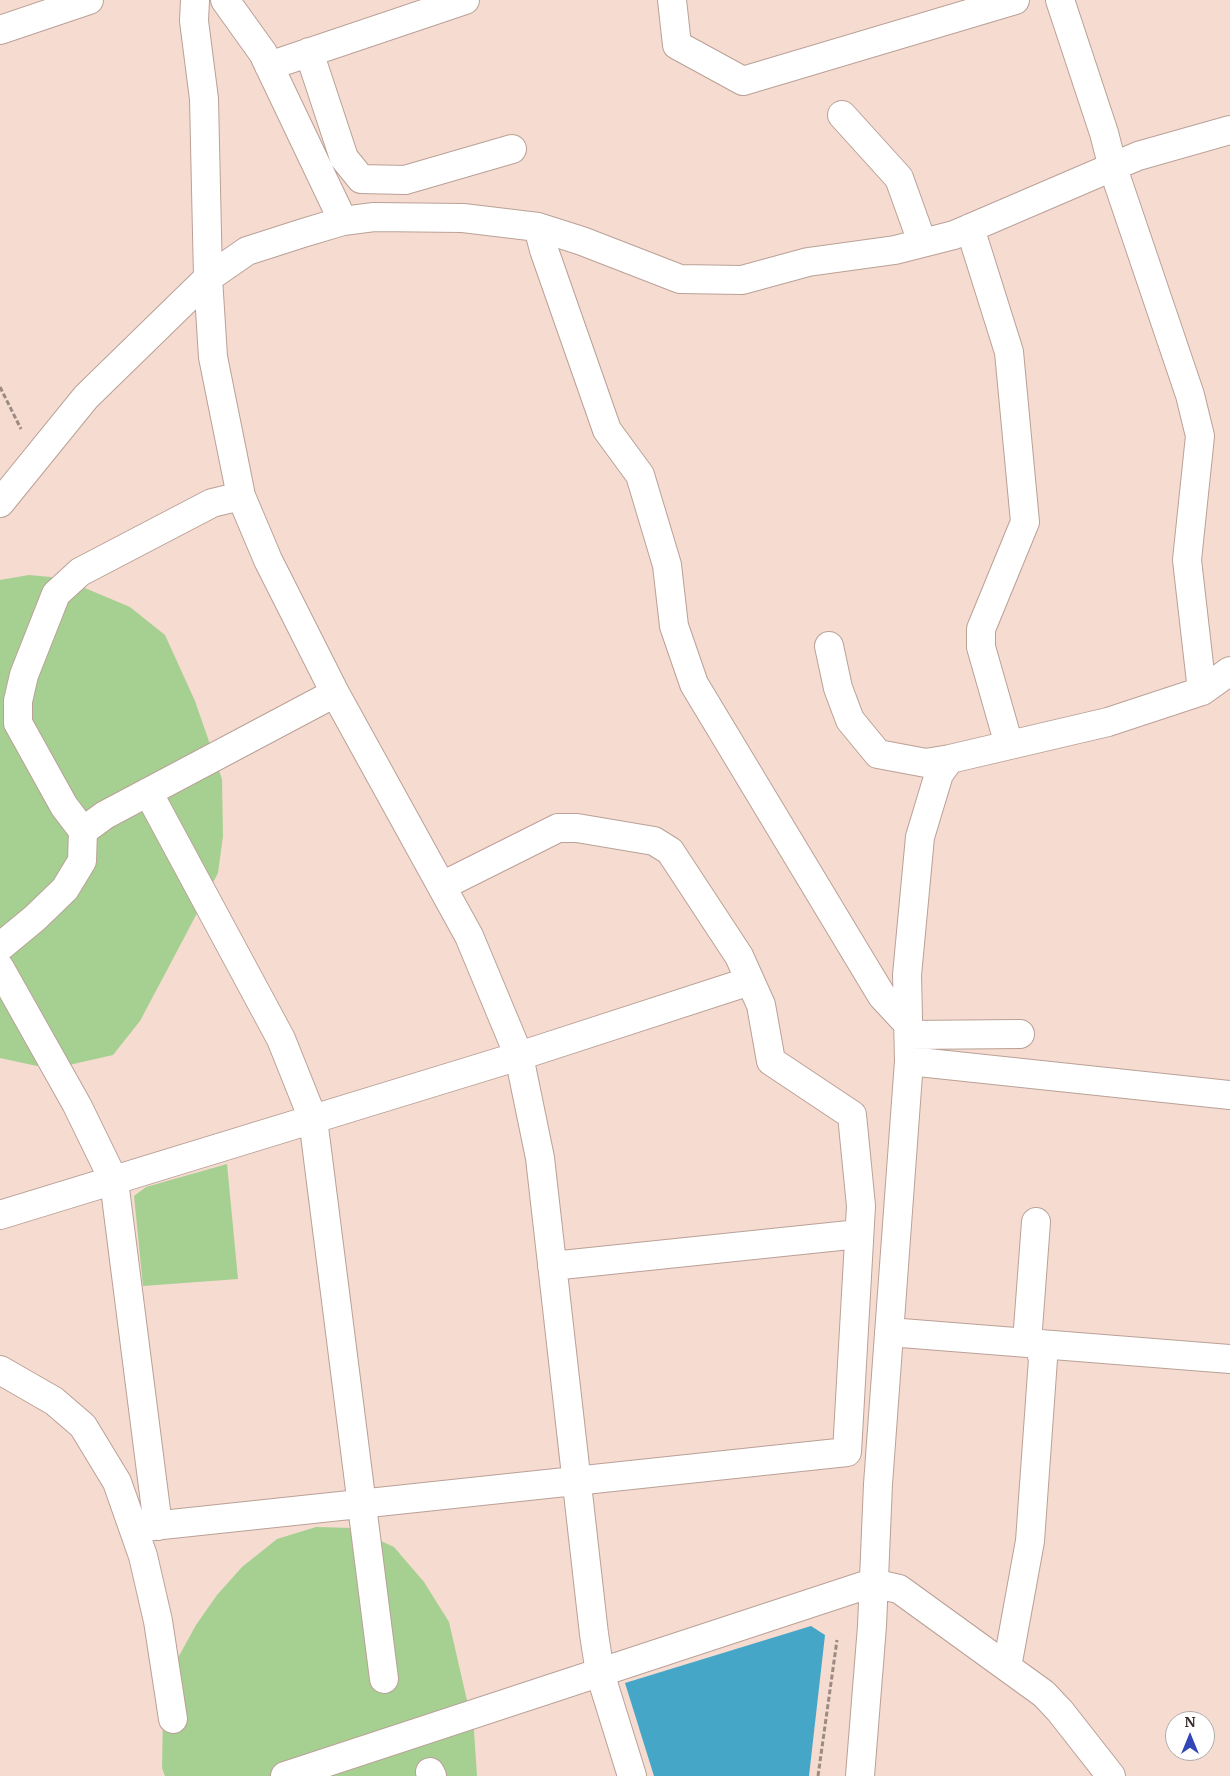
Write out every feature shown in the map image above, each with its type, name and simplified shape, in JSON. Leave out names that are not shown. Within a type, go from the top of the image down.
[{"type":"street","points":[[0,30],[89,0]]},
{"type":"street","points":[[195,0],[194,21],[204,99],[208,278],[213,357],[241,496],[268,560],[335,693],[470,936],[519,1056],[540,1158],[576,1480],[600,1673],[632,1776]]},
{"type":"street","points":[[225,0],[263,53],[343,221]]},
{"type":"street","points":[[269,66],[465,0]]},
{"type":"street","points":[[672,0],[677,45],[743,81],[1015,0]]},
{"type":"street","points":[[1060,0],[1104,133],[1113,168],[1190,395],[1200,436],[1187,560],[1202,691]]},
{"type":"street","points":[[309,52],[344,158],[361,179],[405,180],[512,149]]},
{"type":"street","points":[[842,115],[900,178],[922,242]]},
{"type":"street","points":[[0,503],[86,397],[208,278],[247,251],[343,221],[374,217],[463,218],[538,227],[582,241],[680,278],[742,280],[808,262],[895,250],[954,234],[1138,156],[1230,130]]},
{"type":"street","points":[[538,227],[544,250],[607,430],[640,475],[668,565],[674,626],[694,684],[909,1040],[1230,1095]]},
{"type":"street","points":[[970,228],[1009,352],[1025,522],[981,629],[981,647],[1008,746]]},
{"type":"street","points":[[0,947],[35,918],[65,889],[82,861],[83,831],[64,806],[18,723],[18,702],[24,675],[56,594],[80,572],[212,502],[241,496]]},
{"type":"street","points":[[829,646],[838,688],[850,720],[878,754],[926,763],[1108,722],[1202,691],[1230,671]]},
{"type":"street","points":[[83,831],[105,815],[335,693]]},
{"type":"street","points":[[860,1776],[872,1626],[872,1583],[878,1484],[909,1040],[907,975],[920,837],[939,774],[950,759]]},
{"type":"street","points":[[148,792],[281,1039],[313,1119],[384,1679]]},
{"type":"street","points":[[146,1527],[847,1452],[861,1206],[852,1116],[771,1061],[761,1005],[739,956],[670,851],[654,841],[577,828],[558,828],[442,886]]},
{"type":"street","points":[[0,968],[77,1105],[114,1181],[146,1527],[143,1556],[158,1621],[173,1720]]},
{"type":"street","points":[[0,1215],[519,1056],[750,981]]},
{"type":"street","points":[[909,1040],[1020,1034]]},
{"type":"street","points":[[1007,1667],[1030,1541],[1043,1359],[1033,1342],[1036,1222]]},
{"type":"street","points":[[552,1266],[859,1234]]},
{"type":"street","points":[[889,1332],[1230,1359]]},
{"type":"street","points":[[0,1370],[54,1401],[83,1426],[146,1527]]},
{"type":"street","points":[[285,1776],[872,1583],[898,1589],[1044,1694],[1060,1710],[1112,1776]]},
{"type":"path","points":[[0,387],[37,458]]},
{"type":"path","points":[[818,1776],[839,1624],[839,1594]]},
{"type":"green space","points":[[29,575],[61,578],[130,607],[165,635],[195,701],[222,779],[223,836],[218,873],[140,1021],[113,1055],[69,1065],[37,1066],[0,1058],[0,580]]},
{"type":"green space","points":[[227,1164],[238,1279],[143,1286],[134,1196],[146,1187]]},
{"type":"green space","points":[[316,1527],[353,1528],[394,1547],[424,1582],[449,1622],[474,1731],[477,1776],[165,1776],[162,1768],[163,1713],[168,1676],[196,1625],[217,1595],[242,1567],[277,1539]]},
{"type":"water","points":[[811,1626],[825,1635],[809,1776],[654,1776],[625,1683]]}]
